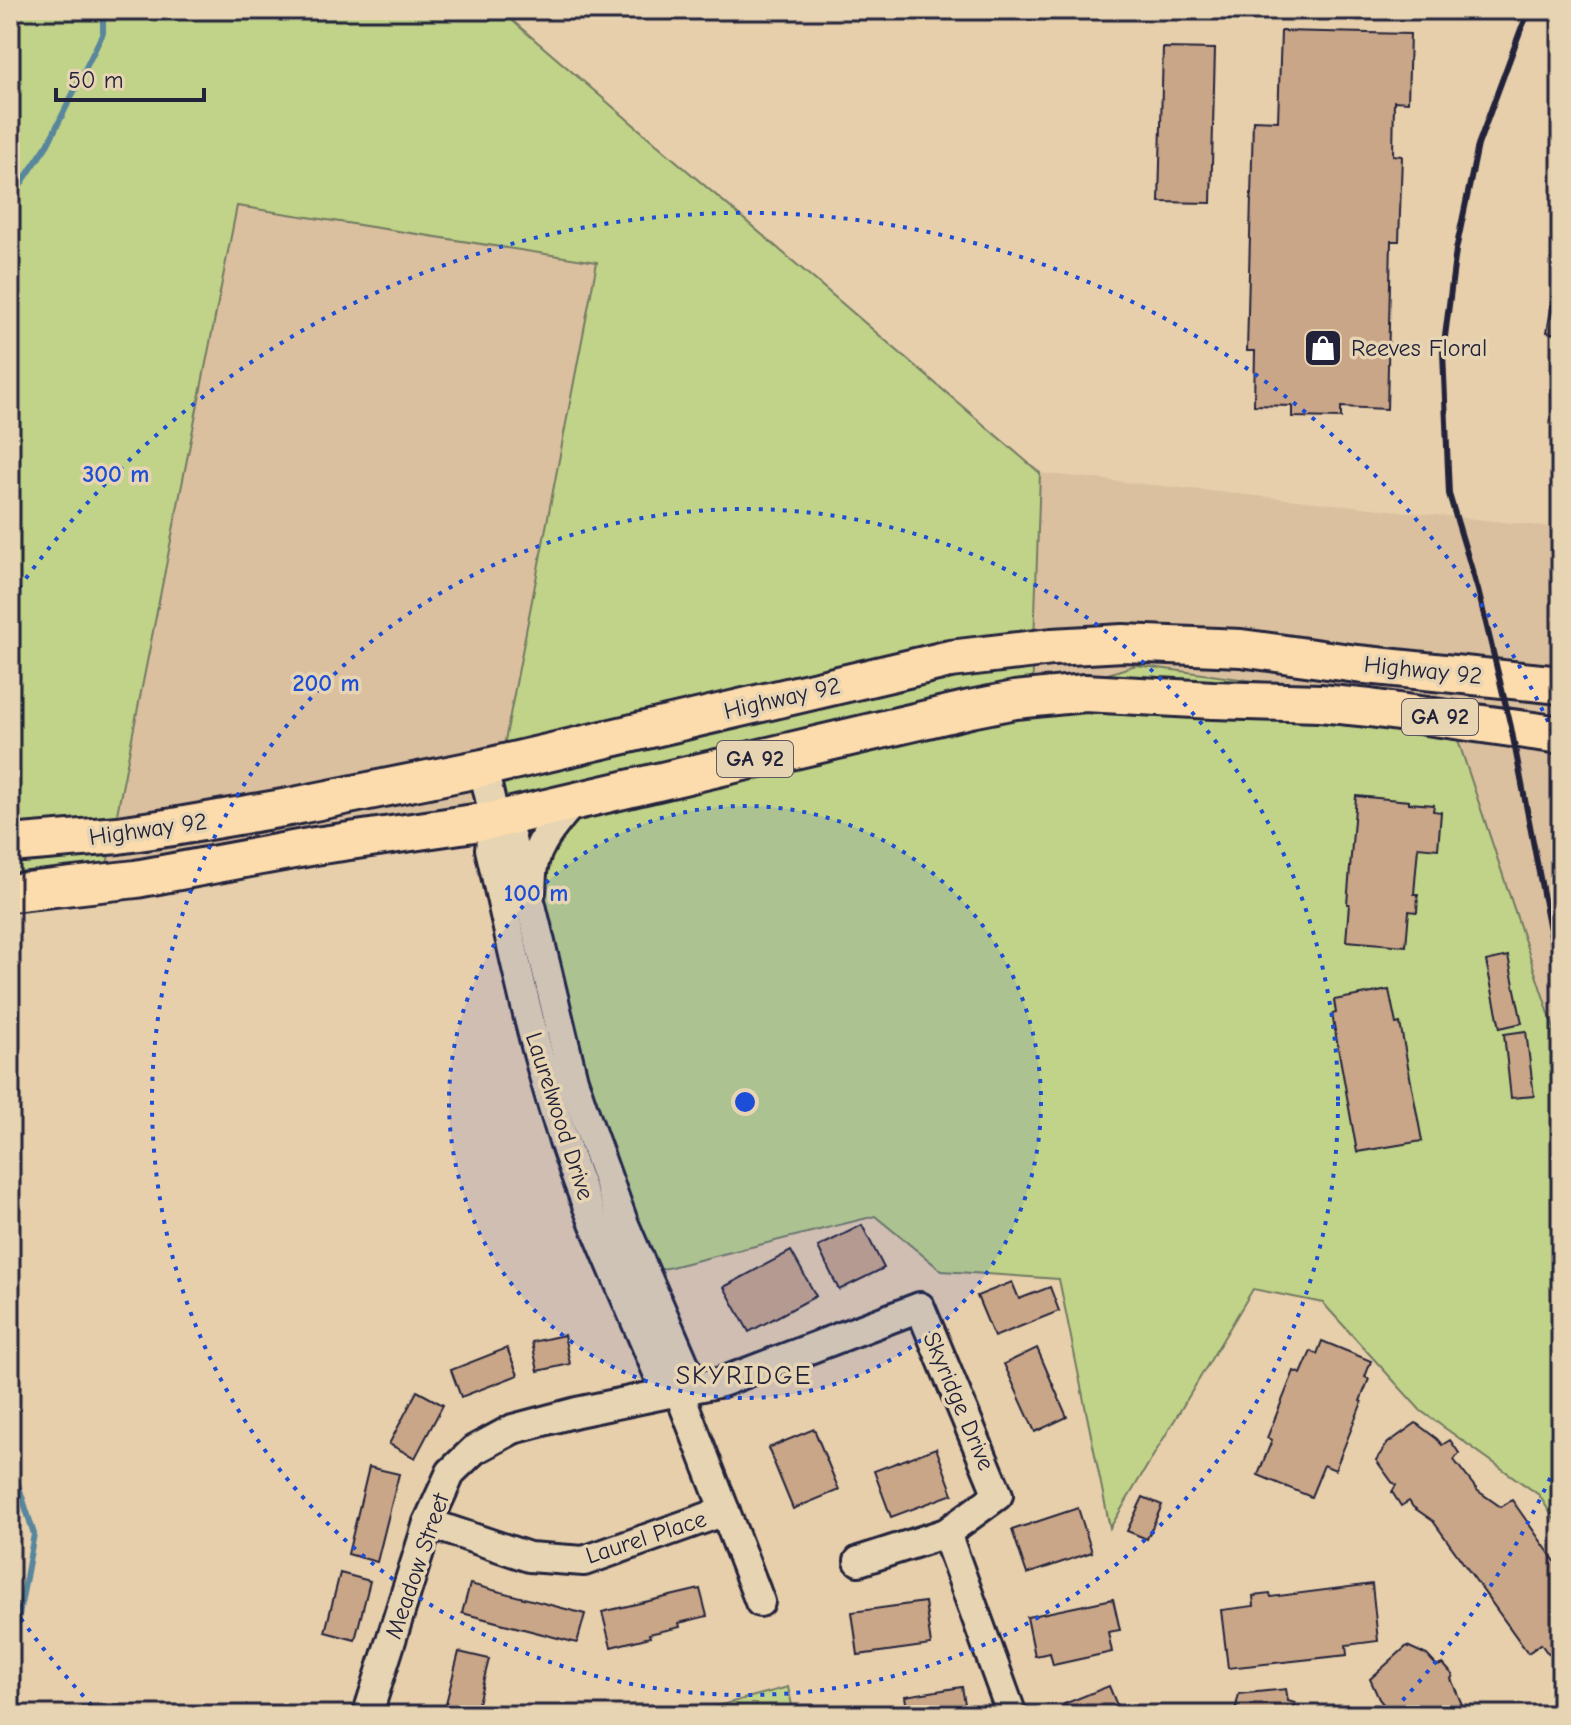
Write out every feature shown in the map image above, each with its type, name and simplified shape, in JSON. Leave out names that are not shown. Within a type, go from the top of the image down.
[{"type":"main road","name":"Highway 92","points":[[10,844],[118,835],[289,807],[483,768],[950,659],[1052,647],[1123,643],[1241,648],[1561,685]]},
{"type":"main road","points":[[1320,659],[1320,703]]},
{"type":"main road","name":"Highway 92","points":[[10,893],[136,879],[315,846],[495,820],[1015,700],[1085,693],[1320,703],[1561,735]]},
{"type":"street","name":"Laurelwood Drive","points":[[483,768],[495,820],[490,849],[537,1052],[561,1132],[661,1380],[679,1392],[760,1602]]},
{"type":"street","name":"Laurelwood Drive","points":[[531,905],[532,868],[536,855],[574,801]]},
{"type":"street","name":"Laurelwood Drive","points":[[495,820],[511,839],[519,874],[531,905],[573,1080],[623,1222],[688,1373],[679,1392]]},
{"type":"street","name":"Skyridge Drive","points":[[679,1392],[722,1382],[920,1307],[998,1495],[946,1533],[859,1561]]},
{"type":"street","name":"Meadow Street","points":[[368,1713],[428,1523],[451,1472],[474,1450],[513,1429],[577,1412],[679,1392]]},
{"type":"street","name":"Laurel Place","points":[[428,1523],[529,1557],[584,1561],[725,1511]]},
{"type":"street","points":[[946,1533],[1012,1715]]},
{"type":"shaded area","points":[[237,206],[597,262],[490,819],[100,900]]},
{"type":"shaded area","points":[[1040,473],[1561,528],[1561,1050],[1447,707],[1136,665],[1032,699]]},
{"type":"green space","points":[[10,10],[500,10],[1040,473],[1032,698],[1136,665],[1447,707],[1561,1050],[1561,1530],[1539,1495],[1421,1411],[1323,1303],[1253,1289],[1110,1528],[1059,1279],[942,1271],[875,1216],[619,1280],[490,819],[597,262],[237,206],[100,900],[10,911]]},
{"type":"green space","points":[[788,1687],[794,1715],[684,1715]]},
{"type":"building","points":[[1255,10],[1386,10],[1385,16]]},
{"type":"building","points":[[1281,31],[1410,34],[1408,102],[1394,101],[1393,155],[1402,156],[1399,241],[1391,241],[1387,409],[1341,407],[1341,418],[1292,417],[1292,406],[1254,405],[1255,351],[1247,351],[1253,120],[1278,121]]},
{"type":"building","points":[[1163,48],[1215,49],[1211,203],[1159,202]]},
{"type":"building","points":[[1555,287],[1561,288],[1561,335],[1547,332]]},
{"type":"building","points":[[1356,796],[1434,805],[1433,811],[1441,812],[1438,849],[1418,847],[1414,894],[1418,894],[1417,912],[1409,911],[1406,946],[1346,941]]},
{"type":"building","points":[[1508,956],[1522,1023],[1500,1028],[1486,961]]},
{"type":"building","points":[[1389,990],[1396,1024],[1400,1023],[1422,1141],[1357,1152],[1332,1014],[1336,1013],[1334,1000]]},
{"type":"building","points":[[1526,1031],[1534,1096],[1511,1098],[1504,1034]]},
{"type":"building","points":[[862,1225],[884,1268],[839,1290],[818,1247]]},
{"type":"building","points":[[791,1251],[816,1296],[749,1332],[724,1287]]},
{"type":"building","points":[[1012,1282],[1019,1299],[1050,1287],[1059,1311],[994,1337],[977,1296]]},
{"type":"building","points":[[564,1335],[570,1364],[538,1371],[532,1342]]},
{"type":"building","points":[[1322,1341],[1371,1361],[1365,1377],[1369,1379],[1362,1402],[1335,1470],[1324,1465],[1311,1497],[1258,1475],[1272,1440],[1267,1438],[1294,1371],[1301,1374],[1311,1351],[1317,1354]]},
{"type":"building","points":[[507,1348],[518,1375],[461,1397],[451,1370]]},
{"type":"building","points":[[1037,1348],[1067,1417],[1035,1432],[1004,1364]]},
{"type":"building","points":[[417,1391],[443,1405],[415,1458],[389,1444]]},
{"type":"building","points":[[1416,1423],[1442,1445],[1450,1440],[1459,1453],[1454,1460],[1478,1491],[1501,1507],[1512,1500],[1561,1570],[1561,1662],[1541,1644],[1528,1653],[1433,1521],[1409,1501],[1401,1506],[1392,1492],[1396,1485],[1376,1460],[1388,1443]]},
{"type":"building","points":[[814,1429],[839,1490],[793,1509],[768,1448]]},
{"type":"building","points":[[936,1448],[953,1494],[891,1517],[874,1471]]},
{"type":"building","points":[[369,1467],[399,1474],[377,1562],[348,1554]]},
{"type":"building","points":[[1143,1497],[1162,1505],[1147,1539],[1127,1531]]},
{"type":"building","points":[[1078,1508],[1092,1552],[1027,1574],[1012,1530]]},
{"type":"building","points":[[340,1573],[370,1581],[355,1640],[325,1632]]},
{"type":"building","points":[[470,1584],[585,1614],[577,1643],[462,1613]]},
{"type":"building","points":[[1372,1584],[1378,1641],[1346,1645],[1347,1655],[1228,1668],[1221,1610],[1254,1606],[1253,1596],[1270,1594],[1271,1597]]},
{"type":"building","points":[[700,1589],[707,1616],[679,1623],[680,1627],[649,1634],[650,1637],[611,1647],[602,1612]]},
{"type":"building","points":[[1113,1599],[1120,1630],[1108,1632],[1112,1652],[1053,1665],[1050,1653],[1035,1656],[1027,1617]]},
{"type":"building","points":[[925,1602],[931,1645],[858,1655],[852,1612]]},
{"type":"building","points":[[1407,1646],[1427,1655],[1437,1666],[1443,1664],[1453,1675],[1451,1679],[1463,1707],[1473,1715],[1386,1715],[1388,1710],[1370,1679]]},
{"type":"building","points":[[459,1652],[489,1659],[475,1715],[443,1715]]},
{"type":"building","points":[[1109,1686],[1121,1715],[1068,1715],[1064,1704]]},
{"type":"building","points":[[962,1687],[967,1715],[908,1715],[905,1696]]},
{"type":"building","points":[[1286,1689],[1288,1701],[1295,1703],[1297,1715],[1234,1715],[1239,1694]]},
{"type":"waterway","points":[[10,200],[48,144],[103,33],[103,10]]},
{"type":"waterway","points":[[10,1459],[34,1534],[10,1664]]},
{"type":"railway","points":[[1530,10],[1478,145],[1456,250],[1443,352],[1449,494],[1478,590],[1511,727],[1561,977]]},
{"type":"place","name":"Reeves Floral","points":[[1323,348]]},
{"type":"district","name":"SKYRIDGE","points":[[744,1376]]}]
